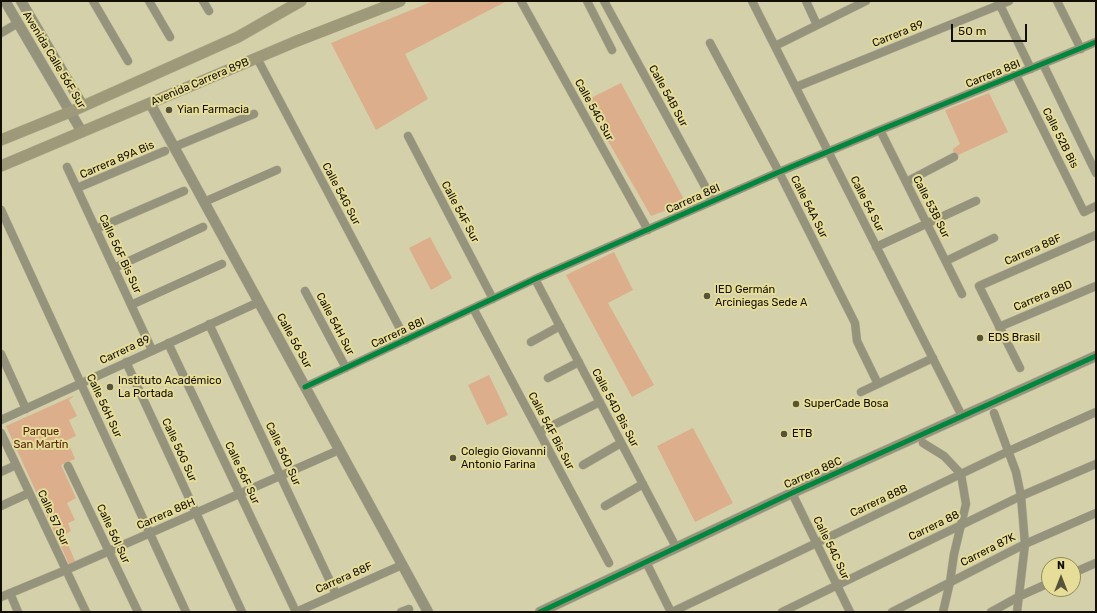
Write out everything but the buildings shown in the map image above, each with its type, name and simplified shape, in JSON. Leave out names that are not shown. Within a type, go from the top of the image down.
[{"type":"main road","points":[[1,140],[70,112],[238,37],[301,1]]},
{"type":"main road","points":[[371,12],[390,1]]},
{"type":"main road","name":"Avenida Carrera 89B","points":[[1,166],[257,58],[400,1]]},
{"type":"street","name":"Avenida Calle 56F Sur","points":[[5,1],[82,132]]},
{"type":"street","name":"Avenida Calle 56F Sur","points":[[21,1],[83,106]]},
{"type":"street","points":[[93,1],[128,62]]},
{"type":"street","points":[[149,1],[170,38]]},
{"type":"street","points":[[203,1],[209,11]]},
{"type":"street","name":"Calle 54C Sur","points":[[521,1],[648,230]]},
{"type":"street","points":[[587,1],[612,50]]},
{"type":"street","name":"Calle 54B Sur","points":[[604,1],[713,201]]},
{"type":"street","name":"Calle 54 Sur","points":[[752,1],[962,416]]},
{"type":"street","points":[[806,1],[817,25]]},
{"type":"street","points":[[775,46],[854,4],[866,1]]},
{"type":"street","name":"Carrera 89","points":[[796,87],[999,3],[1009,1]]},
{"type":"street","points":[[1057,1],[1081,49]]},
{"type":"street","points":[[999,3],[1031,69]]},
{"type":"street","points":[[1,33],[18,23]]},
{"type":"street","name":"Carrera 88I","points":[[305,387],[535,279],[779,172],[1096,42]]},
{"type":"street","name":"Calle 54A Sur","points":[[710,43],[779,172],[855,323],[857,341],[878,384]]},
{"type":"street","name":"Calle 54G Sur","points":[[257,58],[406,340]]},
{"type":"street","points":[[1043,64],[1096,173]]},
{"type":"street","name":"Calle 52B Bis","points":[[1016,75],[1084,212],[1096,206]]},
{"type":"street","name":"Calle 56 Sur","points":[[150,103],[169,149],[204,202],[428,612]]},
{"type":"street","name":"Carrera 89A Bis","points":[[77,188],[254,114]]},
{"type":"street","name":"Calle 53B Sur","points":[[880,130],[962,294]]},
{"type":"street","name":"Calle 54F Sur","points":[[408,136],[493,299]]},
{"type":"street","points":[[906,182],[954,157]]},
{"type":"street","name":"Calle 56F Bis Sur","points":[[67,167],[152,350]]},
{"type":"street","points":[[204,202],[277,170]]},
{"type":"street","points":[[96,229],[184,191]]},
{"type":"street","points":[[876,247],[976,201]]},
{"type":"street","name":"Calle 56H Sur","points":[[1,210],[186,612]]},
{"type":"street","points":[[114,268],[203,227]]},
{"type":"street","name":"Carrera 88F","points":[[999,327],[979,286],[1096,235]]},
{"type":"street","points":[[946,261],[994,238]]},
{"type":"street","points":[[131,305],[222,264]]},
{"type":"street","name":"Calle 54D Bis Sur","points":[[535,279],[676,547]]},
{"type":"street","name":"Carrera 88D","points":[[999,327],[1096,286]]},
{"type":"street","name":"Calle 54H Sur","points":[[305,291],[346,368]]},
{"type":"street","name":"Carrera 89","points":[[1,420],[258,302]]},
{"type":"street","name":"Calle 54F Bis Sur","points":[[473,308],[609,563]]},
{"type":"street","name":"Calle 56D Sur","points":[[209,324],[336,594]]},
{"type":"street","points":[[531,342],[560,326]]},
{"type":"street","points":[[999,327],[1020,368]]},
{"type":"street","name":"Calle 56F Sur","points":[[168,343],[296,612]]},
{"type":"street","points":[[1,354],[26,409]]},
{"type":"street","points":[[861,392],[933,358]]},
{"type":"street","name":"Carrera 88C","points":[[540,612],[792,493],[1095,358]]},
{"type":"street","name":"Calle 56G Sur","points":[[126,362],[242,612]]},
{"type":"street","points":[[548,378],[579,362]]},
{"type":"street","points":[[539,432],[600,402]]},
{"type":"street","name":"Carrera 88B","points":[[672,612],[1009,451],[1096,412]]},
{"type":"street","points":[[994,414],[1016,472],[1021,496],[1025,544],[1017,612]]},
{"type":"street","name":"Calle 57 Sur","points":[[1,433],[86,612]]},
{"type":"street","points":[[583,465],[621,443]]},
{"type":"street","points":[[923,443],[944,456],[961,474],[966,504],[954,554],[950,582],[943,612]]},
{"type":"street","name":"Carrera 88H","points":[[1,597],[340,450]]},
{"type":"street","name":"Carrera 88","points":[[782,612],[1021,496],[1096,464]]},
{"type":"street","points":[[1,472],[16,465]]},
{"type":"street","name":"Calle 56I Sur","points":[[68,466],[138,612]]},
{"type":"street","points":[[605,506],[643,484]]},
{"type":"street","points":[[1,506],[30,493]]},
{"type":"street","name":"Calle 54C Sur","points":[[792,493],[850,612]]},
{"type":"street","name":"Carrera 87K","points":[[892,612],[1025,544],[1096,513]]},
{"type":"street","points":[[646,562],[672,612]]},
{"type":"street","points":[[1081,570],[1096,563]]},
{"type":"street","name":"Carrera 88F","points":[[296,612],[402,565]]},
{"type":"street","points":[[991,612],[1041,587]]},
{"type":"street","points":[[10,593],[18,612]]},
{"type":"green space","points":[[433,1],[507,1],[405,54],[428,99],[376,130],[331,43]]},
{"type":"green space","points":[[621,83],[686,203],[651,216],[585,101]]},
{"type":"green space","points":[[989,93],[1008,132],[954,157],[953,149],[960,144],[945,110]]},
{"type":"green space","points":[[430,237],[452,278],[431,290],[409,248]]},
{"type":"green space","points":[[614,252],[633,290],[608,303],[654,385],[632,397],[566,275]]},
{"type":"green space","points":[[489,375],[508,415],[487,425],[468,385]]},
{"type":"green space","name":"Parque San Martín","points":[[73,396],[69,400],[77,416],[69,420],[76,436],[67,440],[75,459],[61,465],[76,498],[67,503],[75,520],[68,523],[71,531],[64,535],[75,561],[69,564],[6,426]]},
{"type":"green space","points":[[693,428],[733,503],[695,522],[657,446]]},
{"type":"cycle path","points":[[305,387],[535,279],[779,172],[1096,42]]},
{"type":"cycle path","points":[[540,612],[792,493],[1096,356]]},
{"type":"place","name":"Yian Farmacia","points":[[169,110]]},
{"type":"place","name":"IED Germán Arciniegas Sede A","points":[[707,296]]},
{"type":"place","name":"EDS Brasil","points":[[980,338]]},
{"type":"place","name":"Instituto Académico La Portada","points":[[110,387]]},
{"type":"place","name":"SuperCade Bosa","points":[[796,404]]},
{"type":"place","name":"ETB","points":[[784,434]]},
{"type":"place","name":"Colegio Giovanni Antonio Farina","points":[[453,458]]}]
